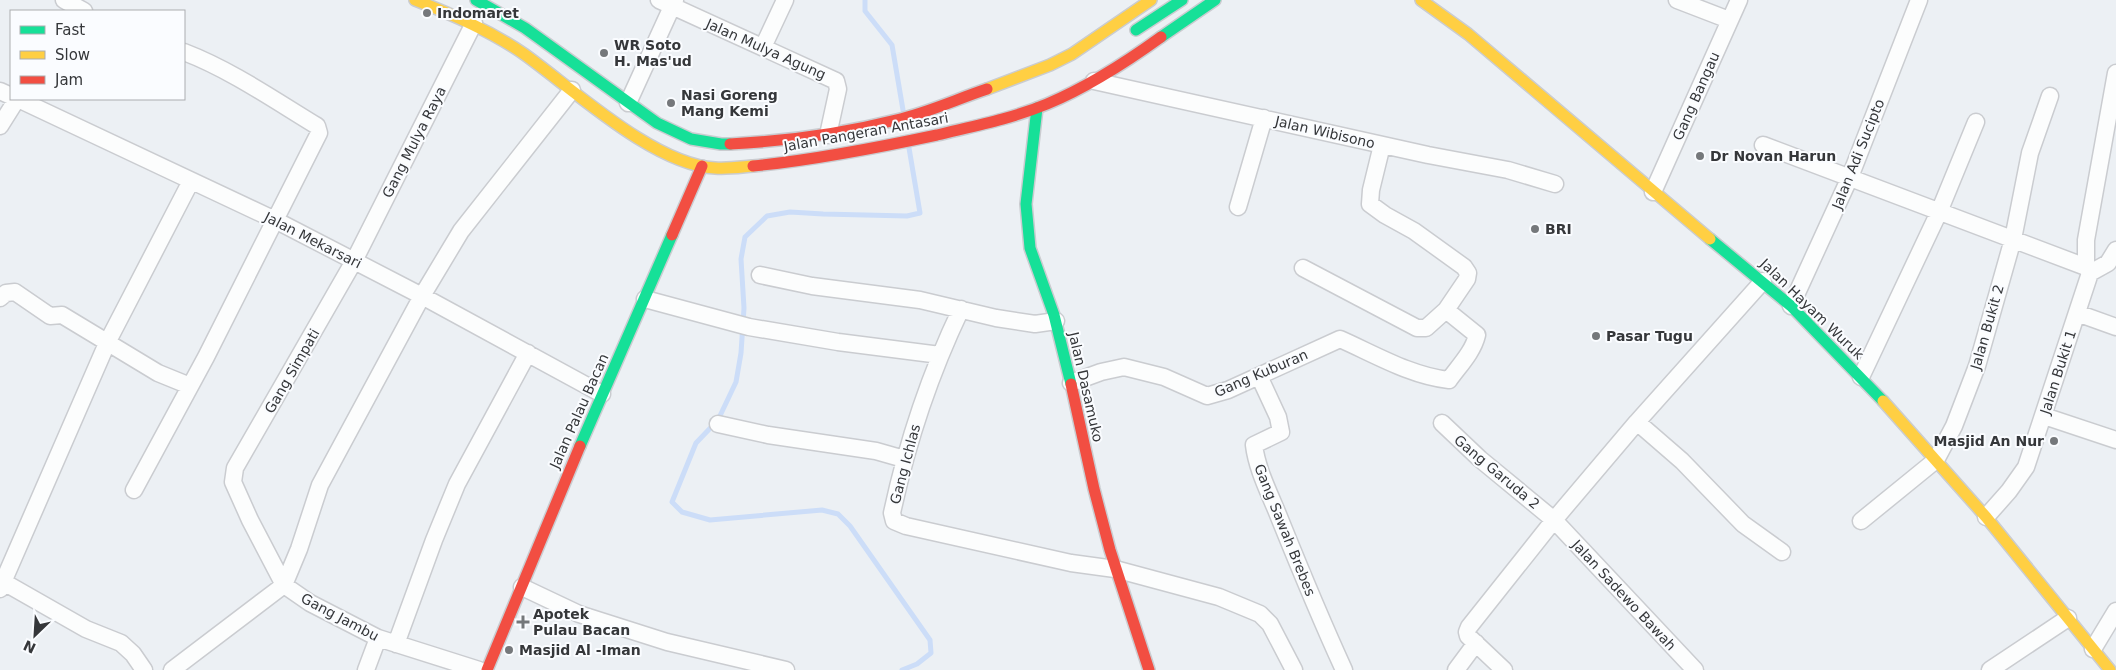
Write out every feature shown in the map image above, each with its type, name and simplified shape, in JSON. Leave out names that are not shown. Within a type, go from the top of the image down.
[{"type":"main road","name":"Jalan Pangeran Antasari","points":[[416,0],[474,23],[518,50],[647,142],[679,159],[702,166],[731,168],[813,160],[902,143],[993,123],[1037,108],[1094,81],[1213,1]]},
{"type":"main road","name":"Jalan Pangeran Antasari","points":[[476,0],[525,28],[628,104],[657,123],[681,135],[711,143],[778,141],[828,136],[898,120],[1050,65],[1078,50],[1152,0]]},
{"type":"main road","points":[[1184,0],[1192,5],[1199,6],[1213,1]]},
{"type":"main road","points":[[1177,26],[1186,11],[1184,0]]},
{"type":"main road","points":[[1128,36],[1184,0]]},
{"type":"main road","name":"Jalan Hayam Wuruk","points":[[1421,0],[1468,34],[1791,306],[1862,377],[1986,517],[2110,670]]},
{"type":"main road","name":"Jalan Dasamuko","points":[[1037,108],[1026,204],[1030,248],[1056,320],[1094,489],[1115,569],[1150,670]]},
{"type":"main road","points":[[926,109],[950,120],[938,134]]},
{"type":"main road","name":"Jalan Palau Bacan","points":[[487,670],[545,527],[702,166]]},
{"type":"street","points":[[63,0],[82,10]]},
{"type":"street","points":[[763,47],[785,0]]},
{"type":"street","points":[[1677,0],[1729,20]]},
{"type":"street","name":"Gang Bangau","points":[[1654,192],[1729,20],[1740,0]]},
{"type":"street","name":"Jalan Adi Sucipto","points":[[1791,306],[1850,177],[1920,0]]},
{"type":"street","points":[[628,104],[669,2]]},
{"type":"street","name":"Jalan Mulya Agung","points":[[669,2],[836,81],[838,89],[828,136]]},
{"type":"street","name":"Gang Mulya Raya","points":[[354,261],[474,23]]},
{"type":"street","points":[[134,490],[190,386],[318,136],[318,128],[274,100],[214,65],[185,52]]},
{"type":"street","name":"Jalan Bukit 1","points":[[1986,517],[2026,467],[2078,314],[2088,270],[2086,240],[2116,73]]},
{"type":"street","name":"Jalan Wibisono","points":[[1094,81],[1382,145],[1508,170],[1555,184]]},
{"type":"street","points":[[172,670],[284,585],[304,535],[320,485],[422,296],[461,231],[572,90]]},
{"type":"street","name":"Jalan Bukit 2","points":[[1861,521],[1936,460],[1954,426],[1977,366],[2013,239],[2030,153],[2050,96]]},
{"type":"street","points":[[0,126],[16,100]]},
{"type":"street","name":"Jalan Mekarsari","points":[[19,100],[275,220],[422,296],[602,394]]},
{"type":"street","points":[[1238,207],[1264,118]]},
{"type":"street","points":[[1862,377],[1939,212],[1976,122]]},
{"type":"street","points":[[1303,268],[1417,328],[1426,328],[1446,310],[1467,279],[1468,273],[1464,267],[1414,231],[1385,215],[1370,204],[1371,190],[1382,145]]},
{"type":"street","points":[[1763,145],[2013,239],[2088,270],[2108,263],[2116,250]]},
{"type":"street","points":[[144,670],[133,654],[121,643],[86,629],[1,584],[108,341],[191,181]]},
{"type":"street","name":"Gang Simpati","points":[[233,482],[235,468],[354,261]]},
{"type":"street","points":[[760,276],[812,286],[920,300],[996,318],[1035,324],[1056,320]]},
{"type":"street","points":[[1504,670],[1467,634],[1469,627],[1554,520],[1637,422],[1763,281]]},
{"type":"street","points":[[0,298],[6,293],[15,292],[50,316],[62,315],[108,341],[158,373],[190,386]]},
{"type":"street","points":[[645,299],[749,327],[838,342],[940,355]]},
{"type":"street","name":"Gang Ichlas","points":[[961,309],[940,355],[904,460],[892,513],[894,521],[899,524],[1071,563],[1115,569],[1218,597],[1260,614],[1270,624],[1294,670]]},
{"type":"street","name":"Gang Kuburan","points":[[1070,383],[1101,372],[1124,367],[1164,377],[1207,396],[1228,390],[1340,338],[1400,366],[1438,379],[1449,380],[1466,357],[1477,335],[1446,310]]},
{"type":"street","points":[[2078,314],[2116,327]]},
{"type":"street","points":[[396,644],[434,540],[457,484],[528,353]]},
{"type":"street","name":"Gang Sawah Brebes","points":[[1260,376],[1278,416],[1281,432],[1254,444],[1254,451],[1264,483],[1317,611],[1344,670]]},
{"type":"street","points":[[2044,416],[2116,440]]},
{"type":"street","points":[[1637,422],[1682,461],[1743,524],[1782,552]]},
{"type":"street","name":"Gang Garuda 2","points":[[1442,423],[1480,459],[1554,520]]},
{"type":"street","points":[[718,424],[768,435],[876,451],[904,460]]},
{"type":"street","name":"Gang Jambu","points":[[233,482],[250,520],[284,585],[310,603],[378,638],[479,670]]},
{"type":"street","name":"Jalan Sadewo Bawah","points":[[1554,520],[1695,670]]},
{"type":"street","points":[[522,587],[579,614],[667,642],[786,670]]},
{"type":"street","points":[[2093,649],[2116,611]]},
{"type":"street","points":[[1990,670],[2068,618]]},
{"type":"street","points":[[366,670],[378,638]]},
{"type":"street","points":[[1456,670],[1476,643]]},
{"type":"waterway","points":[[865,0],[865,11],[892,45],[903,110]]},
{"type":"waterway","points":[[902,670],[917,664],[931,653],[930,640],[850,526],[838,514],[822,510],[710,520],[682,512],[672,502],[696,443],[718,420],[736,382],[741,353],[744,308],[741,259],[745,237],[767,216],[790,212],[907,216],[920,213],[909,148]]},
{"type":"traffic: fast","points":[[476,0],[525,28],[657,123],[691,139],[730,144]]},
{"type":"traffic: fast","points":[[1136,30],[1182,0]]},
{"type":"traffic: fast","points":[[1161,37],[1215,0]]},
{"type":"traffic: fast","points":[[1037,108],[1026,204],[1030,248],[1054,315],[1071,384]]},
{"type":"traffic: fast","points":[[580,446],[672,235]]},
{"type":"traffic: fast","points":[[1710,239],[1791,306],[1883,401]]},
{"type":"traffic: slow","points":[[415,0],[498,38],[524,54],[615,123],[666,154],[691,164],[715,168],[753,166]]},
{"type":"traffic: slow","points":[[987,89],[1050,65],[1072,54],[1151,0]]},
{"type":"traffic: slow","points":[[1421,0],[1468,34],[1710,239]]},
{"type":"traffic: slow","points":[[1883,401],[1986,517],[2110,670]]},
{"type":"traffic: jam","points":[[753,166],[822,157],[891,144],[937,135],[1020,114],[1047,104],[1092,82],[1161,37]]},
{"type":"traffic: jam","points":[[730,144],[813,136],[875,125],[919,114],[987,89]]},
{"type":"traffic: jam","points":[[672,235],[702,166]]},
{"type":"traffic: jam","points":[[1071,384],[1094,489],[1110,550],[1149,670]]},
{"type":"traffic: jam","points":[[487,670],[580,446]]},
{"type":"place","name":"Indomaret","points":[[427,13]]},
{"type":"place","name":"WR Soto H. Mas'ud","points":[[604,53]]},
{"type":"place","name":"Nasi Goreng Mang Kemi","points":[[671,103]]},
{"type":"place","name":"Dr Novan Harun","points":[[1700,156]]},
{"type":"place","name":"BRI","points":[[1535,229]]},
{"type":"place","name":"Pasar Tugu","points":[[1596,336]]},
{"type":"place","name":"Masjid An Nur","points":[[2054,441]]},
{"type":"place","name":"Apotek Pulau Bacan","points":[[523,622]]},
{"type":"place","name":"Masjid Al -Iman","points":[[509,650]]}]
